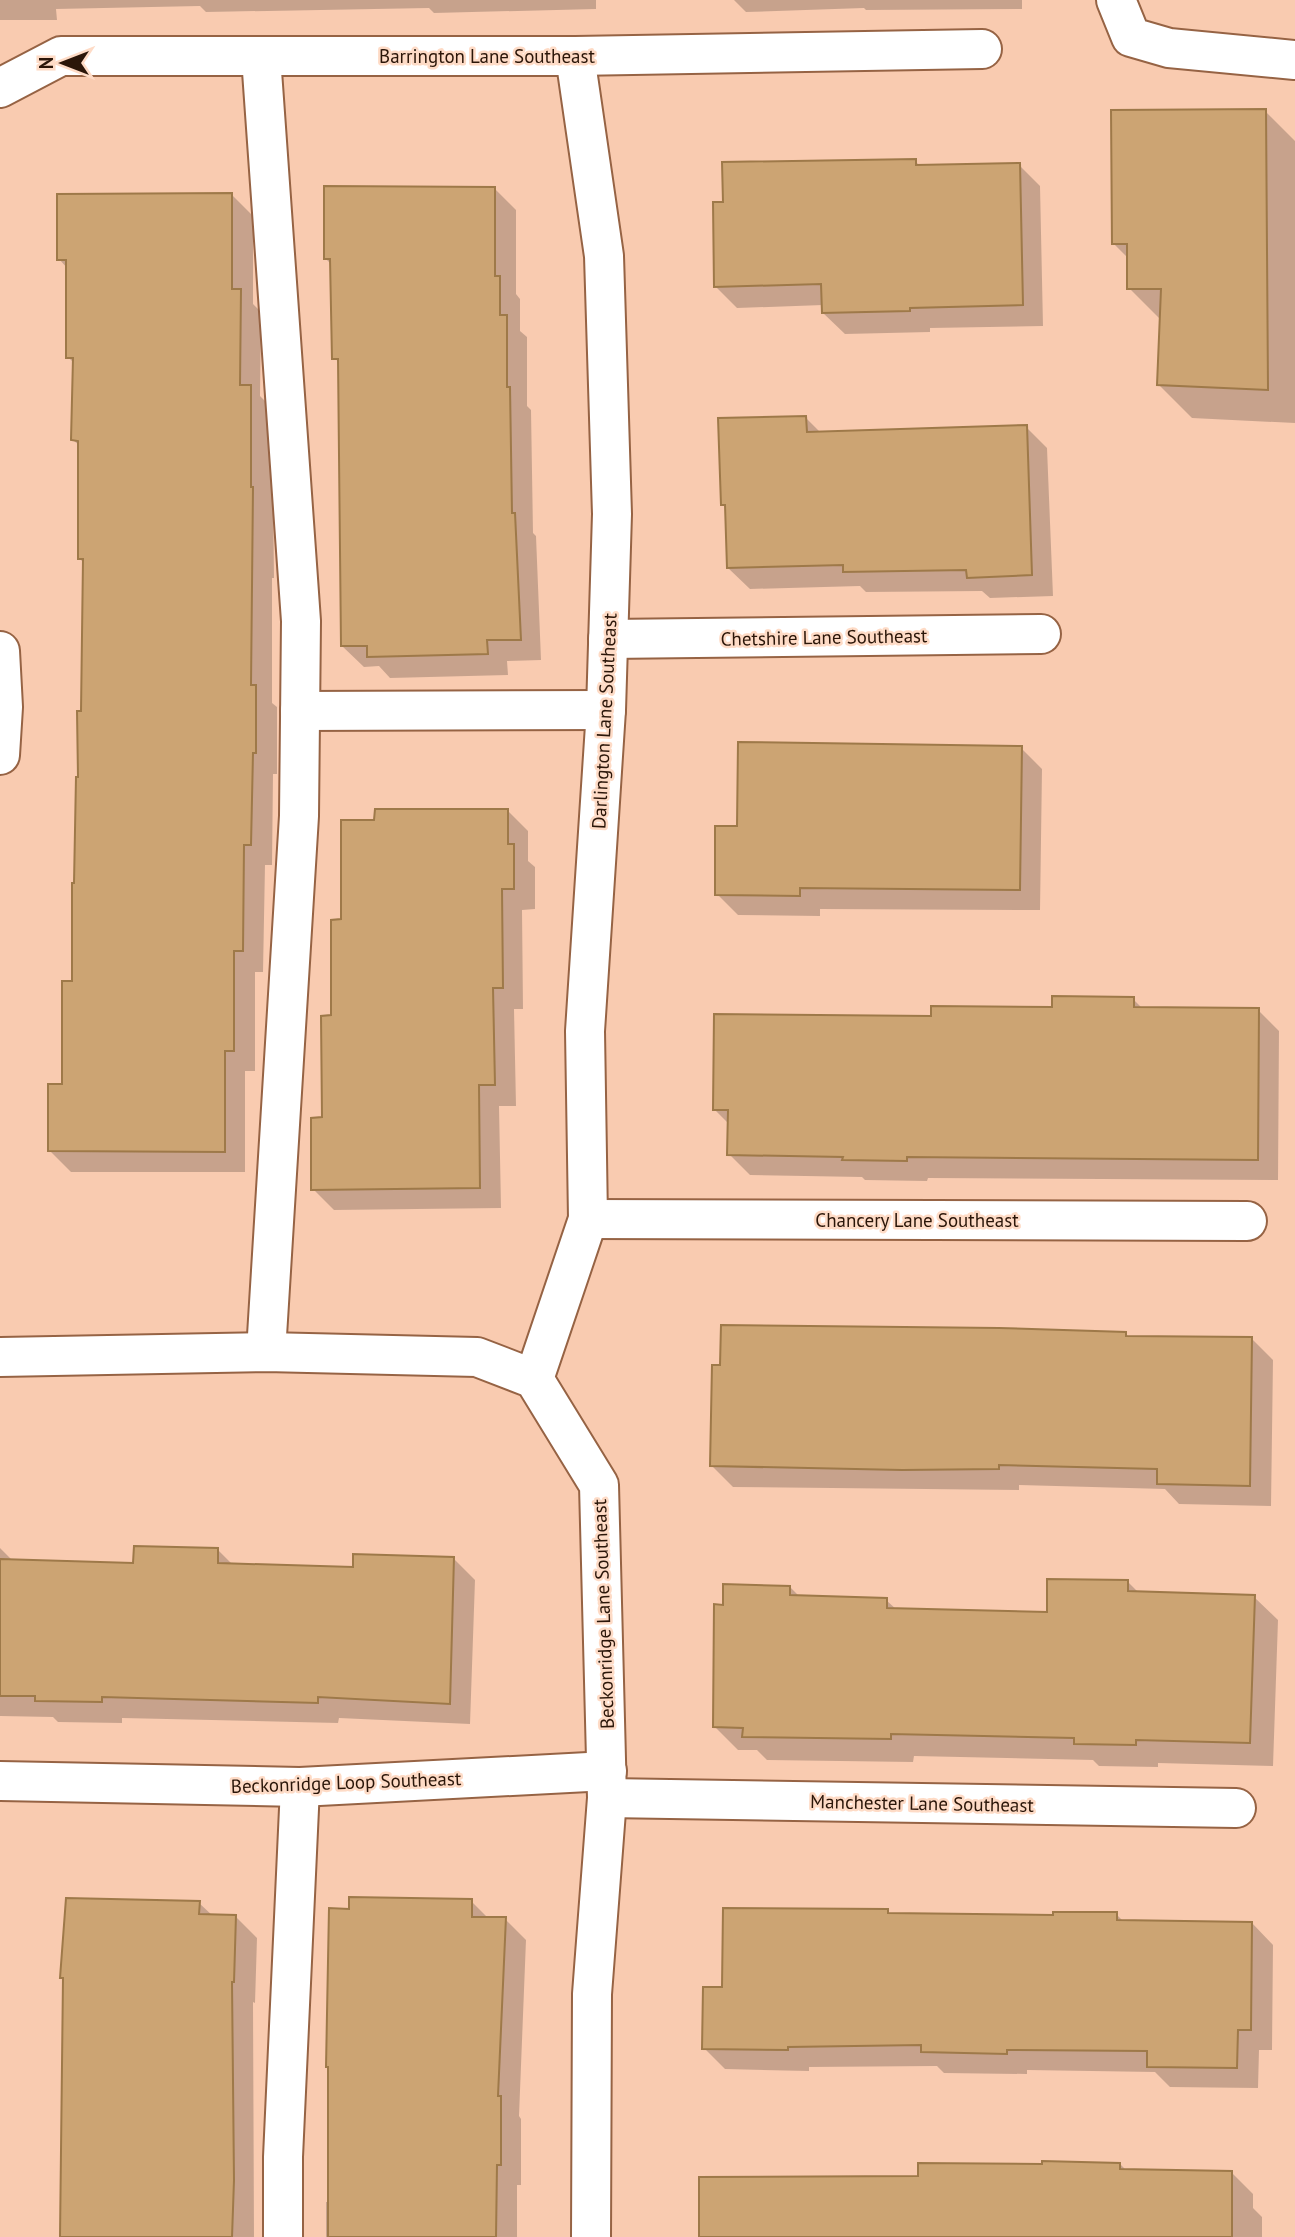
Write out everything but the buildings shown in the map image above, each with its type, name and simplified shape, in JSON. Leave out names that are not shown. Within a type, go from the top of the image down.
[{"type":"street","points":[[1116,0],[1131,37],[1169,48],[1295,60]]},
{"type":"street","name":"Barrington Lane Southeast","points":[[0,88],[61,55],[575,55],[982,49]]},
{"type":"street","name":"Darlington Lane Southeast","points":[[534,1379],[588,1219],[585,1031],[606,710],[612,514],[604,256],[575,55]]},
{"type":"street","points":[[261,57],[301,621],[299,816],[266,1353]]},
{"type":"street","name":"Chetshire Lane Southeast","points":[[608,639],[1041,634]]},
{"type":"street","points":[[0,651],[3,707],[0,755]]},
{"type":"street","points":[[300,710],[606,710]]},
{"type":"street","name":"Chancery Lane Southeast","points":[[588,1219],[1247,1221]]},
{"type":"street","points":[[0,1357],[266,1353],[477,1357],[534,1379]]},
{"type":"street","name":"Beckonridge Lane Southeast","points":[[534,1379],[599,1485],[607,1784],[592,1994],[592,2237]]},
{"type":"street","name":"Beckonridge Loop Southeast","points":[[0,1781],[300,1787],[607,1784]]},
{"type":"street","name":"Manchester Lane Southeast","points":[[607,1784],[1236,1808]]},
{"type":"street","points":[[283,2237],[283,2157],[300,1787]]}]
